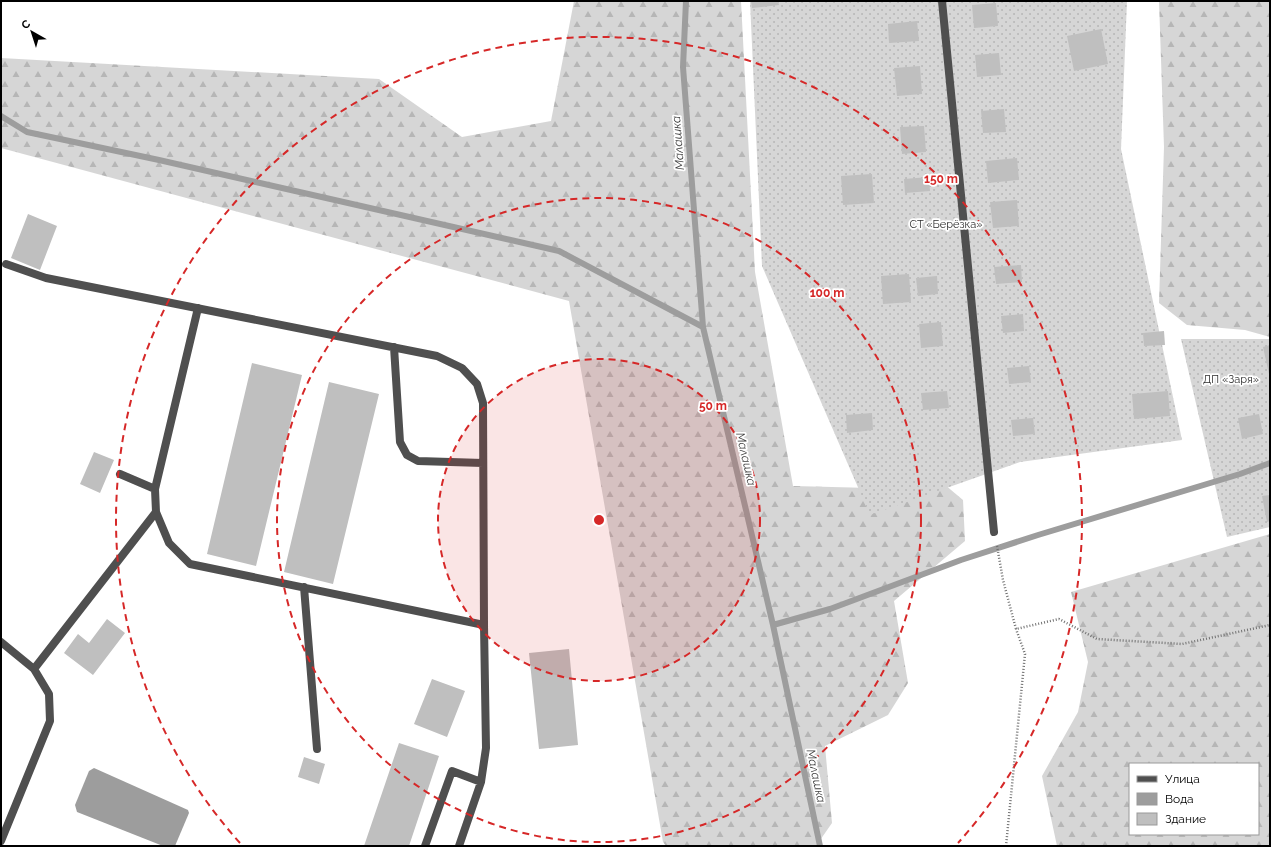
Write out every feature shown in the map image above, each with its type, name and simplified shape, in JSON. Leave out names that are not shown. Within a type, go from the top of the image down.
[{"type":"street","points":[[942,1],[994,532]]},
{"type":"street","points":[[6,264],[46,278],[437,356],[462,368],[477,384],[483,403],[486,748],[481,782],[459,846]]},
{"type":"street","points":[[198,308],[155,489],[156,512],[168,543],[190,564],[484,625]]},
{"type":"street","points":[[394,347],[400,442],[407,456],[418,461],[483,463]]},
{"type":"street","points":[[120,474],[155,489]]},
{"type":"street","points":[[34,669],[156,512]]},
{"type":"street","points":[[304,587],[317,749]]},
{"type":"street","points":[[1,642],[34,669],[49,694],[50,721],[1,841]]},
{"type":"street","points":[[425,846],[452,771],[481,782]]},
{"type":"path","points":[[994,532],[1003,580],[1016,629],[1025,654],[1006,846]]},
{"type":"path","points":[[1016,629],[1059,620],[1097,639],[1182,644],[1270,625]]},
{"type":"green space","points":[[574,1],[741,1],[755,272],[793,486],[871,488],[932,474],[963,500],[965,541],[894,601],[908,683],[888,715],[825,746],[832,823],[816,846],[666,846],[663,842],[569,301],[1,148],[1,58],[379,79],[462,137],[551,121]]},
{"type":"green space","name":"СТ «Берёзка»","points":[[750,1],[1127,1],[1121,149],[1182,440],[1020,462],[870,515],[762,266]]},
{"type":"green space","points":[[1159,1],[1270,1],[1270,337],[1245,330],[1187,325],[1159,303],[1164,147]]},
{"type":"green space","name":"ДП «Заря»","points":[[1181,339],[1270,339],[1270,527],[1227,537]]},
{"type":"green space","points":[[1270,534],[1270,846],[1057,846],[1042,776],[1078,712],[1088,662],[1071,592]]},
{"type":"water","points":[[94,768],[188,810],[189,813],[175,846],[163,846],[77,812],[75,805],[89,771]]},
{"type":"building","points":[[751,1],[778,1],[779,5],[752,8]]},
{"type":"building","points":[[996,3],[998,26],[974,28],[972,5]]},
{"type":"building","points":[[917,21],[919,41],[889,43],[888,24]]},
{"type":"building","points":[[1101,29],[1108,64],[1074,71],[1067,36]]},
{"type":"building","points":[[999,53],[1001,75],[977,77],[975,55]]},
{"type":"building","points":[[920,66],[922,94],[897,96],[894,68]]},
{"type":"building","points":[[1004,109],[1006,132],[983,133],[981,111]]},
{"type":"building","points":[[924,126],[926,152],[902,154],[900,127]]},
{"type":"building","points":[[1017,158],[1019,180],[988,183],[986,161]]},
{"type":"building","points":[[872,174],[874,203],[843,205],[841,176]]},
{"type":"building","points":[[929,177],[930,191],[905,193],[904,179]]},
{"type":"building","points":[[1017,200],[1019,226],[993,228],[990,202]]},
{"type":"building","points":[[28,214],[57,226],[40,270],[11,258]]},
{"type":"building","points":[[1021,265],[1022,282],[996,284],[994,267]]},
{"type":"building","points":[[909,274],[911,302],[883,304],[881,276]]},
{"type":"building","points":[[937,276],[938,294],[918,296],[916,278]]},
{"type":"building","points":[[1023,314],[1024,331],[1003,333],[1001,316]]},
{"type":"building","points":[[941,322],[943,346],[921,348],[919,324]]},
{"type":"building","points":[[1164,331],[1165,345],[1144,346],[1143,333]]},
{"type":"building","points":[[1270,345],[1270,374],[1269,374],[1263,347]]},
{"type":"building","points":[[252,363],[302,375],[256,566],[207,554]]},
{"type":"building","points":[[1029,366],[1031,382],[1009,384],[1007,368]]},
{"type":"building","points":[[329,382],[379,394],[333,584],[284,572]]},
{"type":"building","points":[[947,391],[949,408],[923,410],[921,393]]},
{"type":"building","points":[[1168,391],[1170,416],[1134,419],[1132,394]]},
{"type":"building","points":[[872,413],[873,430],[847,433],[846,415]]},
{"type":"building","points":[[1259,414],[1263,434],[1242,439],[1238,418]]},
{"type":"building","points":[[1033,418],[1035,434],[1013,436],[1011,420]]},
{"type":"building","points":[[94,452],[114,460],[100,493],[80,484]]},
{"type":"building","points":[[1270,495],[1270,521],[1267,522],[1262,496]]},
{"type":"building","points":[[107,619],[125,633],[93,675],[64,653],[78,634],[89,643]]},
{"type":"building","points":[[569,649],[578,745],[539,749],[529,653]]},
{"type":"building","points":[[432,679],[465,691],[447,737],[414,724]]},
{"type":"building","points":[[399,743],[439,756],[409,846],[364,846]]},
{"type":"building","points":[[304,757],[325,764],[319,784],[298,777]]},
{"type":"waterway","name":"Малашка","points":[[686,1],[683,67],[703,327],[773,625],[820,846]]},
{"type":"waterway","points":[[1,116],[27,132],[159,160],[559,251],[703,327]]},
{"type":"waterway","points":[[773,625],[830,609],[961,560],[1038,535],[1240,474],[1270,463]]}]
